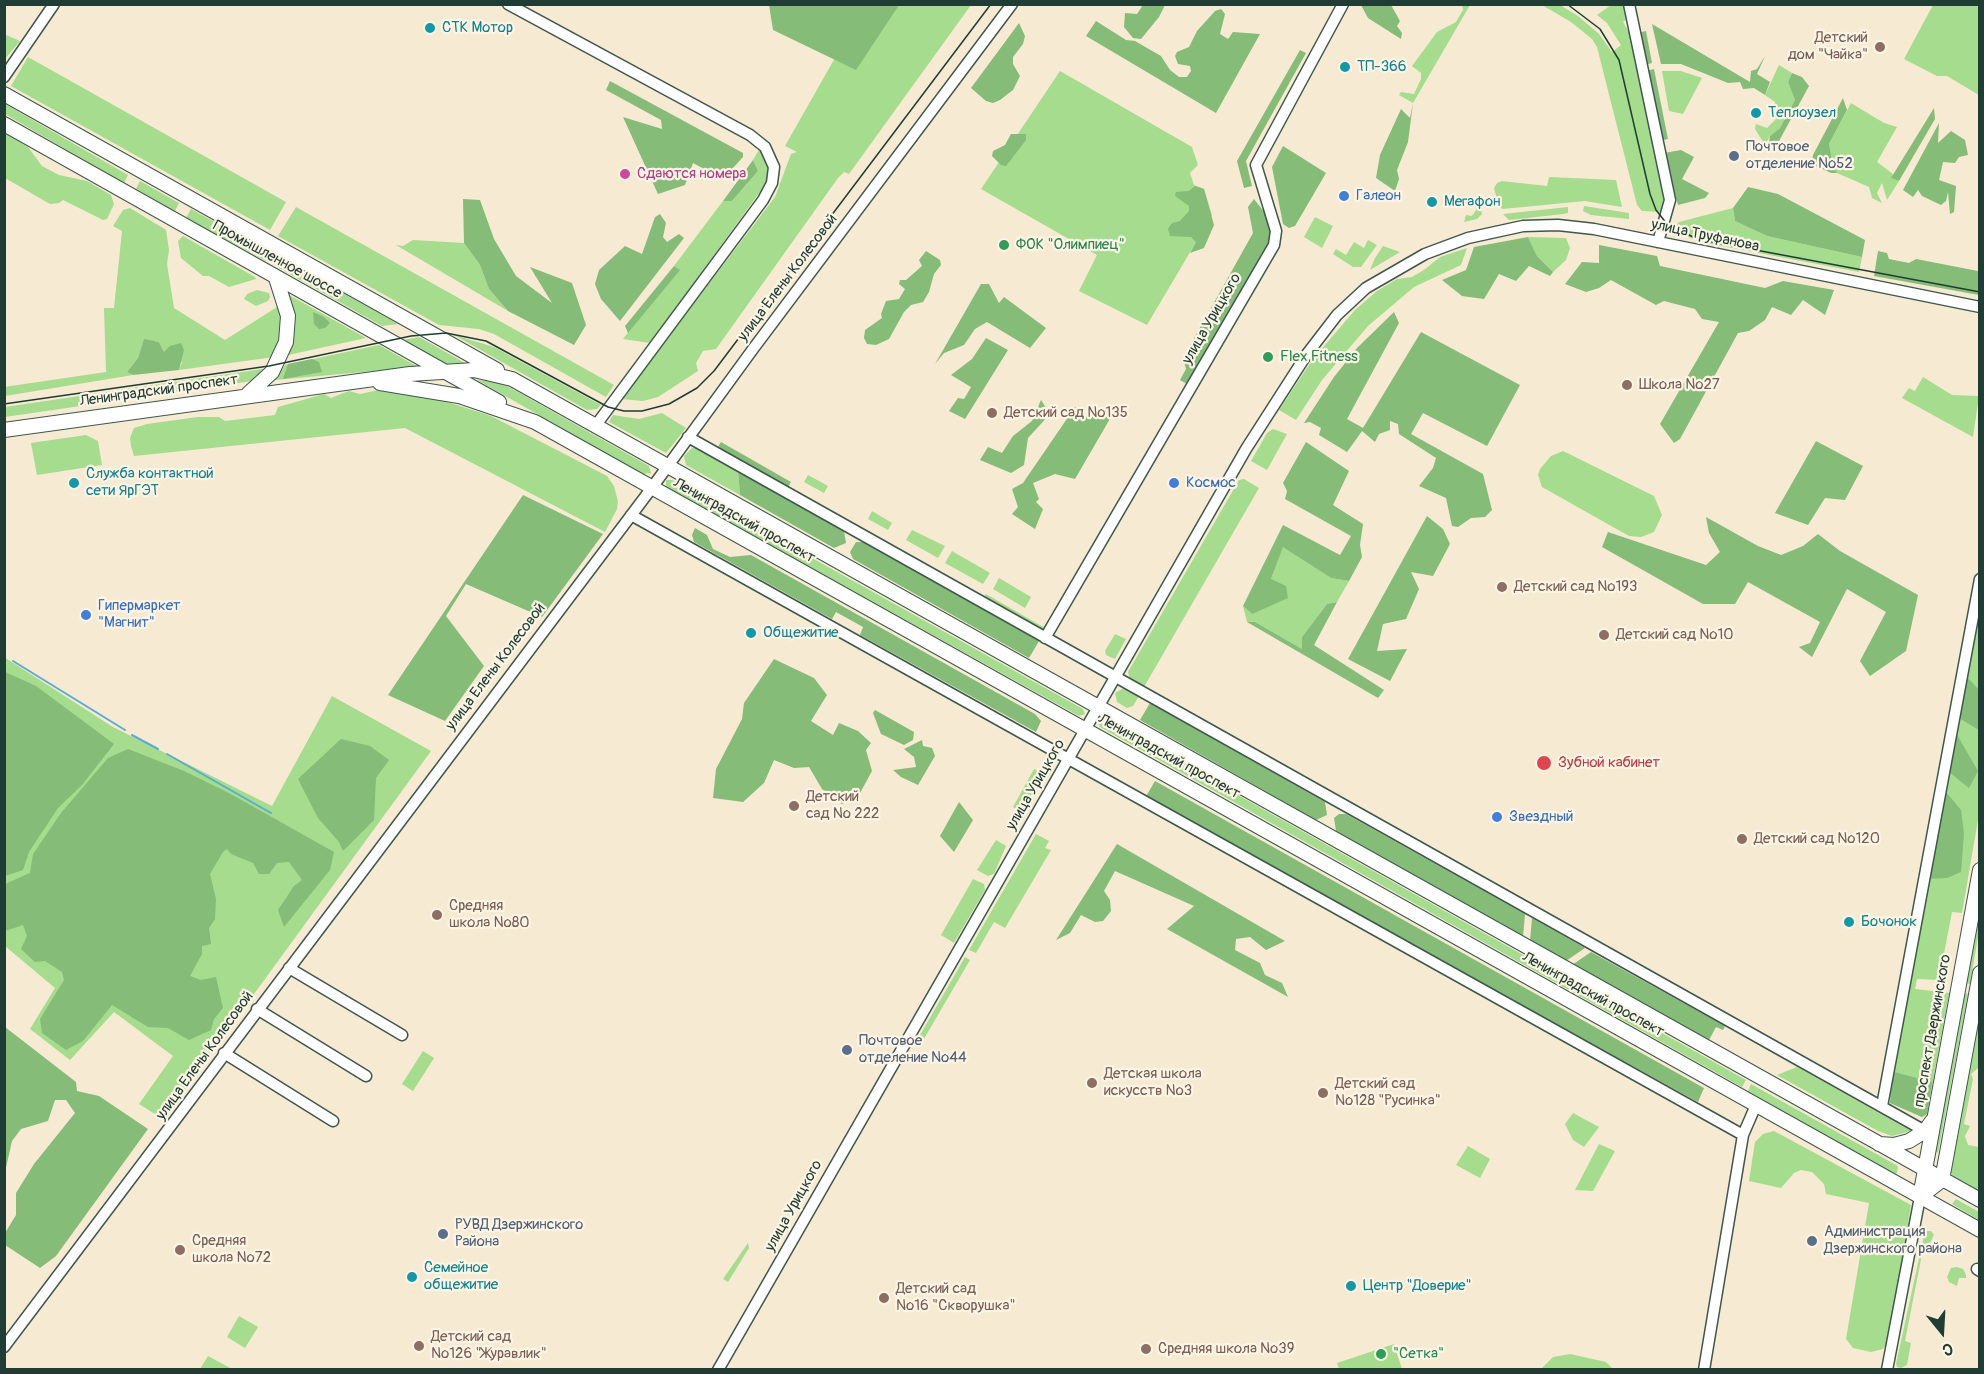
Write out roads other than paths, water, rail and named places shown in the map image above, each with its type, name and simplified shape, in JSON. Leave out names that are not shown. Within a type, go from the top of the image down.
[{"type":"main road","name":"Промышленное шоссе","points":[[4,94],[512,379]]},
{"type":"main road","name":"Промышленное шоссе","points":[[4,124],[535,422]]},
{"type":"main road","points":[[125,193],[138,170]]},
{"type":"main road","points":[[176,222],[188,199]]},
{"type":"main road","points":[[247,395],[272,372],[286,342],[288,316],[271,275],[280,249]]},
{"type":"main road","name":"Ленинградский проспект","points":[[4,430],[319,385],[444,371],[480,371],[512,379],[1980,1200]]},
{"type":"main road","name":"Ленинградский проспект","points":[[319,385],[383,383],[434,390],[485,404],[535,422],[651,489],[1086,729],[1980,1230]]},
{"type":"main road","name":"проспект Дзержинского","points":[[1920,1197],[1980,870]]},
{"type":"main road","points":[[1920,1197],[1942,1180],[1980,973]]},
{"type":"main road","points":[[1877,1144],[1894,1145],[1909,1141],[1925,1131],[1934,1118]]},
{"type":"street","points":[[4,77],[54,4]]},
{"type":"street","points":[[508,4],[750,135],[765,147],[774,168],[772,183],[763,200],[596,426]]},
{"type":"street","name":"улица Елены Колесовой","points":[[4,1347],[651,489],[1012,4]]},
{"type":"street","name":"улица Урицкого","points":[[1045,638],[1274,244],[1276,231],[1256,165],[1344,4]]},
{"type":"street","points":[[1629,4],[1670,200],[1658,242]]},
{"type":"street","name":"улица Труфанова","points":[[1425,254],[1468,238],[1523,226],[1581,227],[1980,307]]},
{"type":"street","name":"улица Урицкого","points":[[718,1370],[1246,449],[1307,354],[1337,315],[1366,288],[1425,254]]},
{"type":"street","points":[[688,437],[1925,1131]]},
{"type":"street","points":[[631,515],[1743,1135]]},
{"type":"street","points":[[1882,1106],[1980,579]]},
{"type":"street","points":[[289,968],[402,1035]]},
{"type":"street","points":[[257,1010],[366,1076]]},
{"type":"street","points":[[224,1053],[333,1121]]},
{"type":"street","points":[[1704,1370],[1743,1135],[1756,1105]]},
{"type":"street","name":"проспект Дзержинского","points":[[1887,1370],[1920,1197]]},
{"type":"waterway","points":[[13,661],[125,730]]},
{"type":"waterway","points":[[132,735],[158,749]]},
{"type":"waterway","points":[[167,754],[271,813]]},
{"type":"tram line","points":[[4,404],[269,366],[411,336],[446,333],[486,341],[608,407],[624,411],[642,411],[669,404],[697,388],[714,371],[991,4]]},
{"type":"tram line","points":[[1567,4],[1600,29],[1619,60],[1650,194],[1656,210],[1667,224],[1697,239],[1980,292]]},
{"type":"place","name":"СТК Мотор","points":[[430,28]]},
{"type":"place","name":"Детский дом \"Чайка\"","points":[[1880,47]]},
{"type":"place","name":"ТП-366","points":[[1345,67]]},
{"type":"place","name":"Теплоузел","points":[[1756,113]]},
{"type":"place","name":"Почтовое отделение №52","points":[[1734,156]]},
{"type":"place","name":"Сдаются номера","points":[[625,174]]},
{"type":"place","name":"Галеон","points":[[1344,196]]},
{"type":"place","name":"Мегафон","points":[[1432,202]]},
{"type":"place","name":"ФОК \"Олимпиец\"","points":[[1004,245]]},
{"type":"place","name":"Flex Fitness","points":[[1268,357]]},
{"type":"place","name":"Школа №27","points":[[1627,385]]},
{"type":"place","name":"Детский сад №135","points":[[992,413]]},
{"type":"place","name":"Служба контактной сети ЯрГЭТ","points":[[74,483]]},
{"type":"place","name":"Космос","points":[[1174,483]]},
{"type":"place","name":"Детский сад №193","points":[[1502,587]]},
{"type":"place","name":"Гипермаркет \"Магнит\"","points":[[86,615]]},
{"type":"place","name":"Общежитие","points":[[751,633]]},
{"type":"place","name":"Детский сад №10","points":[[1604,635]]},
{"type":"place","name":"Зубной кабинет","points":[[1544,763]]},
{"type":"place","name":"Детский сад № 222","points":[[794,806]]},
{"type":"place","name":"Звездный","points":[[1497,817]]},
{"type":"place","name":"Детский сад №120","points":[[1742,839]]},
{"type":"place","name":"Средняя школа №80","points":[[437,915]]},
{"type":"place","name":"Бочонок","points":[[1849,922]]},
{"type":"place","name":"Почтовое отделение №44","points":[[847,1050]]},
{"type":"place","name":"Детская школа искусств №3","points":[[1092,1083]]},
{"type":"place","name":"Детский сад №128 \"Русинка\"","points":[[1323,1093]]},
{"type":"place","name":"РУВД Дзержинского Района","points":[[443,1234]]},
{"type":"place","name":"Администрация Дзержинского района","points":[[1812,1241]]},
{"type":"place","name":"Средняя школа №72","points":[[180,1250]]},
{"type":"place","name":"Семейное общежитие","points":[[412,1277]]},
{"type":"place","name":"Центр \"Доверие\"","points":[[1351,1286]]},
{"type":"place","name":"Детский сад №16 \"Скворушка\"","points":[[884,1298]]},
{"type":"place","name":"Детский сад №126 \"Журавлик\"","points":[[419,1346]]},
{"type":"place","name":"Средняя школа №39","points":[[1146,1349]]},
{"type":"place","name":"\"Сетка\"","points":[[1381,1354]]}]
